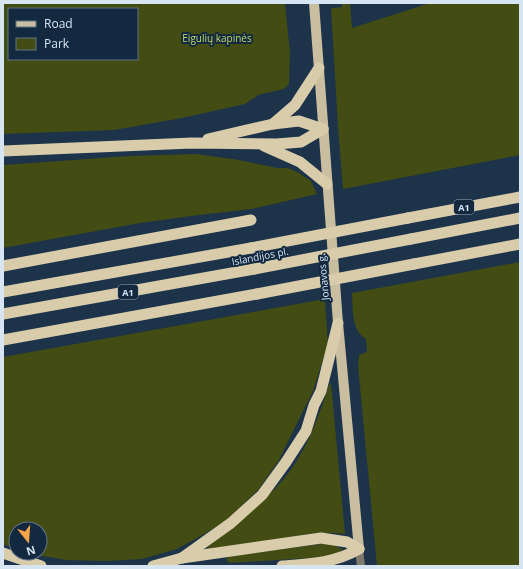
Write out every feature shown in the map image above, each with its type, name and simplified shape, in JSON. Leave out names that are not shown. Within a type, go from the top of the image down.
[{"type":"highway","points":[[273,124],[295,105],[319,68]]},
{"type":"highway","points":[[192,143],[273,124],[299,121],[323,129]]},
{"type":"highway","points":[[3,151],[192,143],[262,145],[302,142],[323,129]]},
{"type":"highway","points":[[262,145],[300,162],[327,184]]},
{"type":"highway","name":"Islandijos pl.","points":[[3,292],[251,248],[520,197]]},
{"type":"highway","name":"Islandijos pl.","points":[[3,314],[254,269],[520,218]]},
{"type":"highway","points":[[3,266],[251,220]]},
{"type":"highway","points":[[3,340],[520,244]]},
{"type":"highway","points":[[182,558],[231,523],[257,500],[286,462],[306,431],[314,406],[321,391],[338,323]]},
{"type":"highway","points":[[153,566],[182,558],[321,538],[347,542],[359,549]]},
{"type":"highway","points":[[282,566],[321,563],[346,556],[359,549]]},
{"type":"highway","points":[[3,553],[41,566]]},
{"type":"main road","name":"Jonavos g.","points":[[314,3],[338,323],[359,549]]},
{"type":"street","points":[[359,549],[360,566]]},
{"type":"green space","name":"Eigulių kapinės","points":[[3,3],[285,3],[290,53],[289,84],[284,89],[258,95],[245,104],[182,118],[114,130],[3,134]]},
{"type":"green space","points":[[342,3],[350,3],[352,28],[430,3],[520,3],[520,155],[343,189],[331,8],[342,7]]},
{"type":"green space","points":[[196,154],[239,160],[277,168],[288,168],[311,181],[317,194],[252,209],[140,223],[3,248],[3,165],[129,156]]},
{"type":"green space","points":[[520,262],[520,566],[377,566],[358,366],[359,355],[367,352],[366,339],[361,335],[355,325],[352,293]]},
{"type":"green space","points":[[325,299],[328,344],[313,391],[279,460],[258,490],[228,519],[206,533],[177,549],[142,559],[107,561],[66,560],[48,557],[48,521],[8,521],[8,546],[3,544],[3,357]]},
{"type":"green space","points":[[331,383],[345,534],[309,534],[204,551],[271,493],[290,471],[303,451]]},
{"type":"green space","points":[[328,543],[343,549],[337,554],[325,557],[230,563],[226,560],[231,556]]}]
